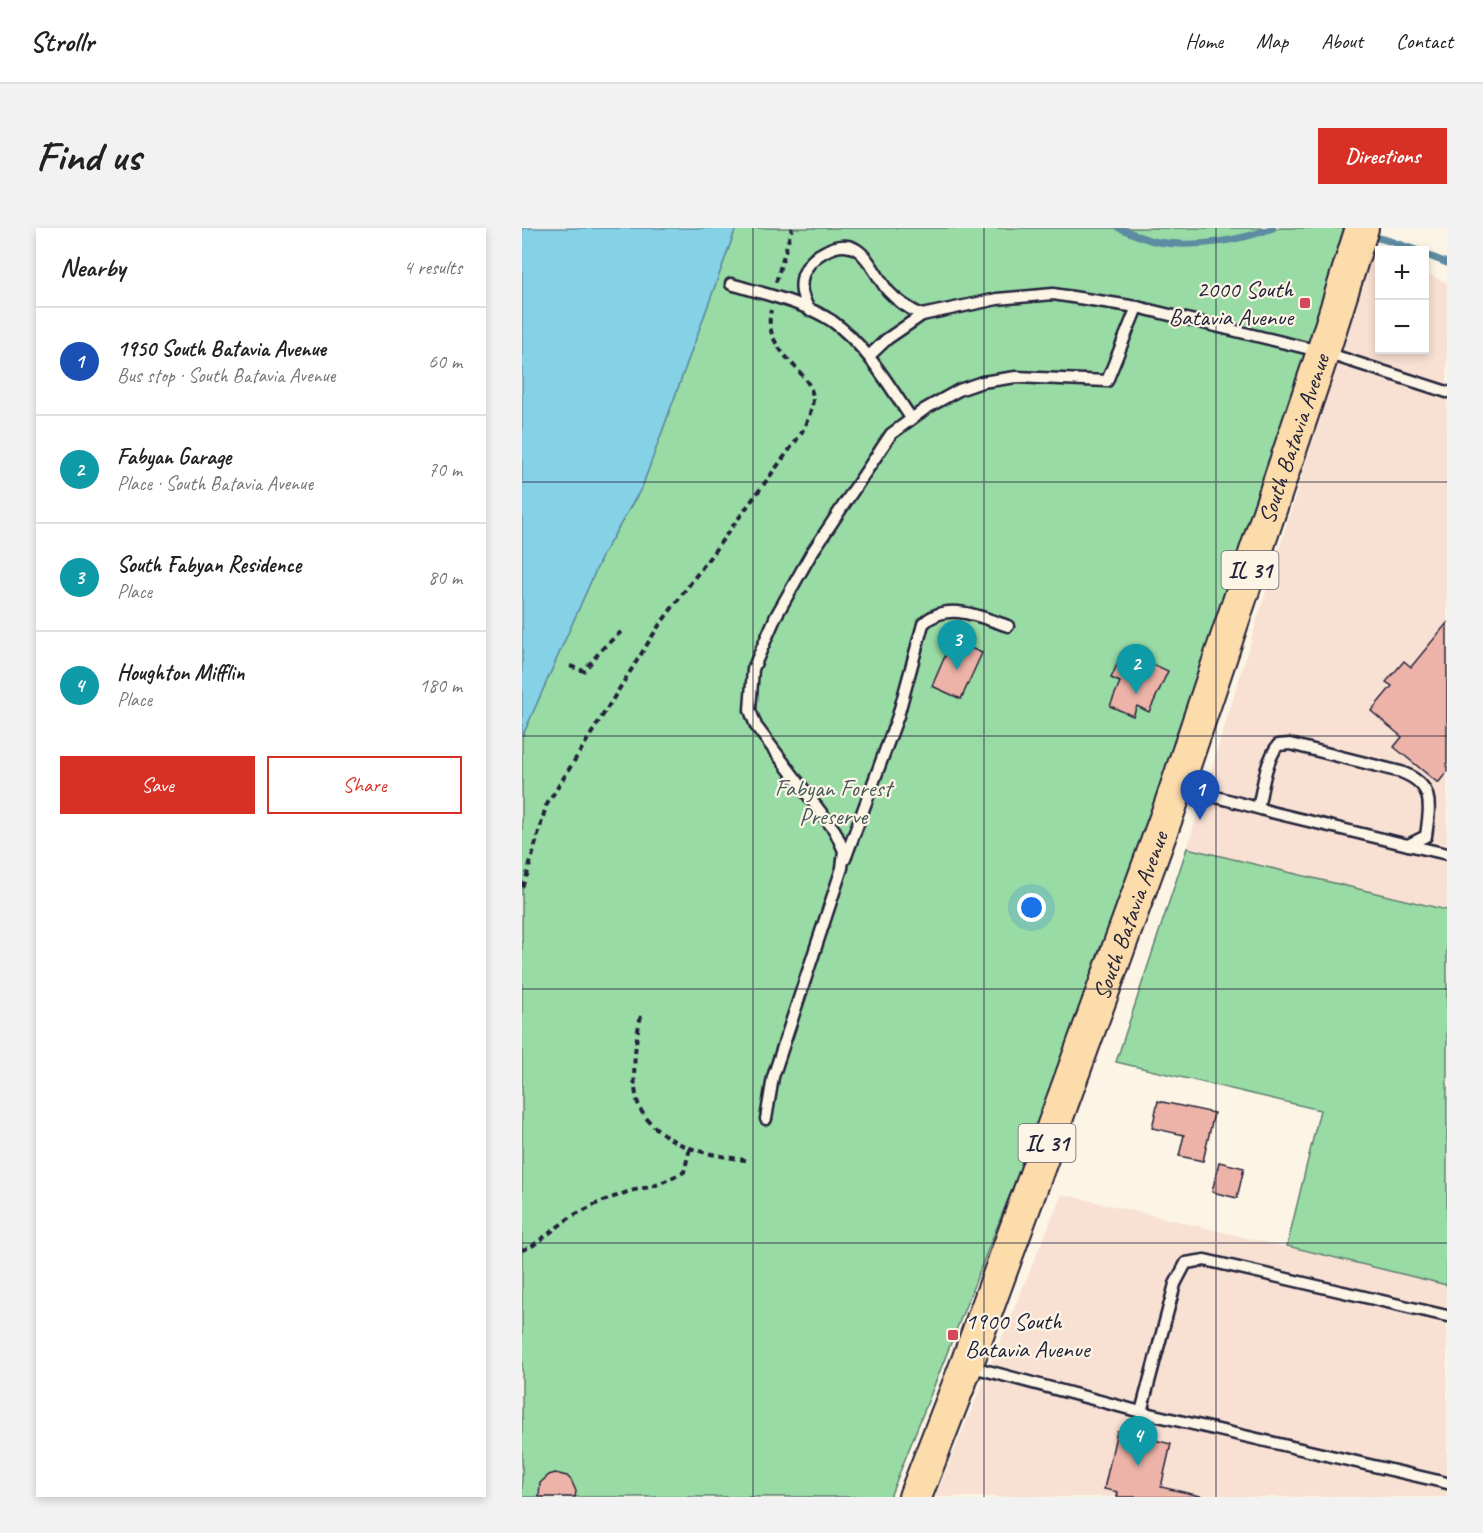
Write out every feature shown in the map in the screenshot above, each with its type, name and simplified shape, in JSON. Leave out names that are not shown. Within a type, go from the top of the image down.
[{"type":"main road","name":"South Batavia Avenue","points":[[915,1497],[966,1366],[1176,788],[1323,352],[1358,240]]},
{"type":"lane","points":[[809,310],[801,295],[801,283],[805,269],[816,256],[843,245],[855,248],[866,255],[894,296],[908,309],[922,315]]},
{"type":"lane","points":[[731,284],[774,297],[831,320],[869,356],[911,418]]},
{"type":"lane","points":[[869,356],[887,339],[922,315],[997,299],[1053,294],[1137,307],[1323,352],[1447,392]]},
{"type":"lane","points":[[842,868],[844,851],[835,831],[756,726],[750,710],[753,669],[776,616],[812,554],[891,434],[911,418],[959,390],[982,382],[1016,377],[1107,381],[1137,307]]},
{"type":"lane","points":[[766,1119],[773,1077],[842,868],[898,716],[922,624],[929,617],[940,612],[955,612],[973,615],[1008,627]]},
{"type":"lane","points":[[1258,808],[1272,754],[1278,745],[1290,744],[1401,772],[1413,777],[1424,786],[1429,798],[1430,810],[1426,836],[1408,845]]},
{"type":"lane","points":[[1176,788],[1447,854]]},
{"type":"lane","points":[[1141,1412],[1175,1284],[1186,1263],[1205,1260],[1447,1316]]},
{"type":"lane","points":[[966,1366],[1141,1412],[1447,1483]]},
{"type":"path","points":[[522,887],[546,806],[658,627],[801,434],[810,416],[813,397],[806,381],[776,344],[769,320],[777,274],[792,228]]},
{"type":"path","points":[[570,666],[584,671],[602,649],[621,632]]},
{"type":"path","points":[[641,1016],[636,1032],[635,1093],[641,1112],[657,1129],[690,1148],[749,1161]]},
{"type":"path","points":[[522,1250],[531,1247],[572,1216],[590,1207],[630,1191],[654,1186],[684,1172],[690,1148]]},
{"type":"shaded area","points":[[1372,248],[1375,249],[1375,354],[1429,354],[1429,274],[1447,283],[1447,910],[1187,848]]},
{"type":"shaded area","points":[[1062,1194],[1447,1285],[1447,1497],[935,1497]]},
{"type":"green space","name":"Fabyan Forest Preserve","points":[[736,228],[1344,228],[1224,620],[1037,1126],[890,1497],[522,1497],[522,737],[603,554],[642,487]]},
{"type":"green space","points":[[1187,848],[1447,910],[1447,1285],[1287,1246],[1320,1110],[1116,1062]]},
{"type":"water","points":[[522,228],[736,228],[642,487],[603,554],[522,737]]},
{"type":"building","points":[[1447,623],[1447,772],[1438,783],[1394,747],[1402,737],[1371,711],[1392,686],[1386,682],[1404,661],[1411,667]]},
{"type":"building","points":[[952,640],[982,653],[961,699],[932,686]]},
{"type":"building","points":[[1133,655],[1168,671],[1149,712],[1137,706],[1133,716],[1110,706],[1120,682],[1111,678],[1121,656],[1130,660]]},
{"type":"building","points":[[1158,1101],[1214,1113],[1203,1161],[1179,1156],[1184,1135],[1152,1128]]},
{"type":"building","points":[[1219,1162],[1244,1168],[1237,1198],[1212,1192]]},
{"type":"building","points":[[1117,1431],[1171,1444],[1161,1487],[1205,1497],[1117,1497],[1118,1492],[1104,1489]]},
{"type":"building","points":[[555,1473],[567,1476],[571,1480],[576,1491],[575,1497],[539,1497],[540,1483]]},
{"type":"waterway","points":[[1119,228],[1143,238],[1172,244],[1202,244],[1231,240],[1273,228]]},
{"type":"waterway","points":[[1367,235],[1404,246]]},
{"type":"waterway","points":[[1429,256],[1447,263]]},
{"type":"place","name":"2000 South Batavia Avenue","points":[[1305,303]]},
{"type":"place","name":"South Fabyan Residence","points":[[957,670]]},
{"type":"place","name":"Fabyan Garage","points":[[1136,694]]},
{"type":"place","name":"1950 South Batavia Avenue","points":[[1200,820]]},
{"type":"place","name":"1900 South Batavia Avenue","points":[[953,1335]]},
{"type":"place","name":"Houghton Mifflin","points":[[1138,1466]]}]
